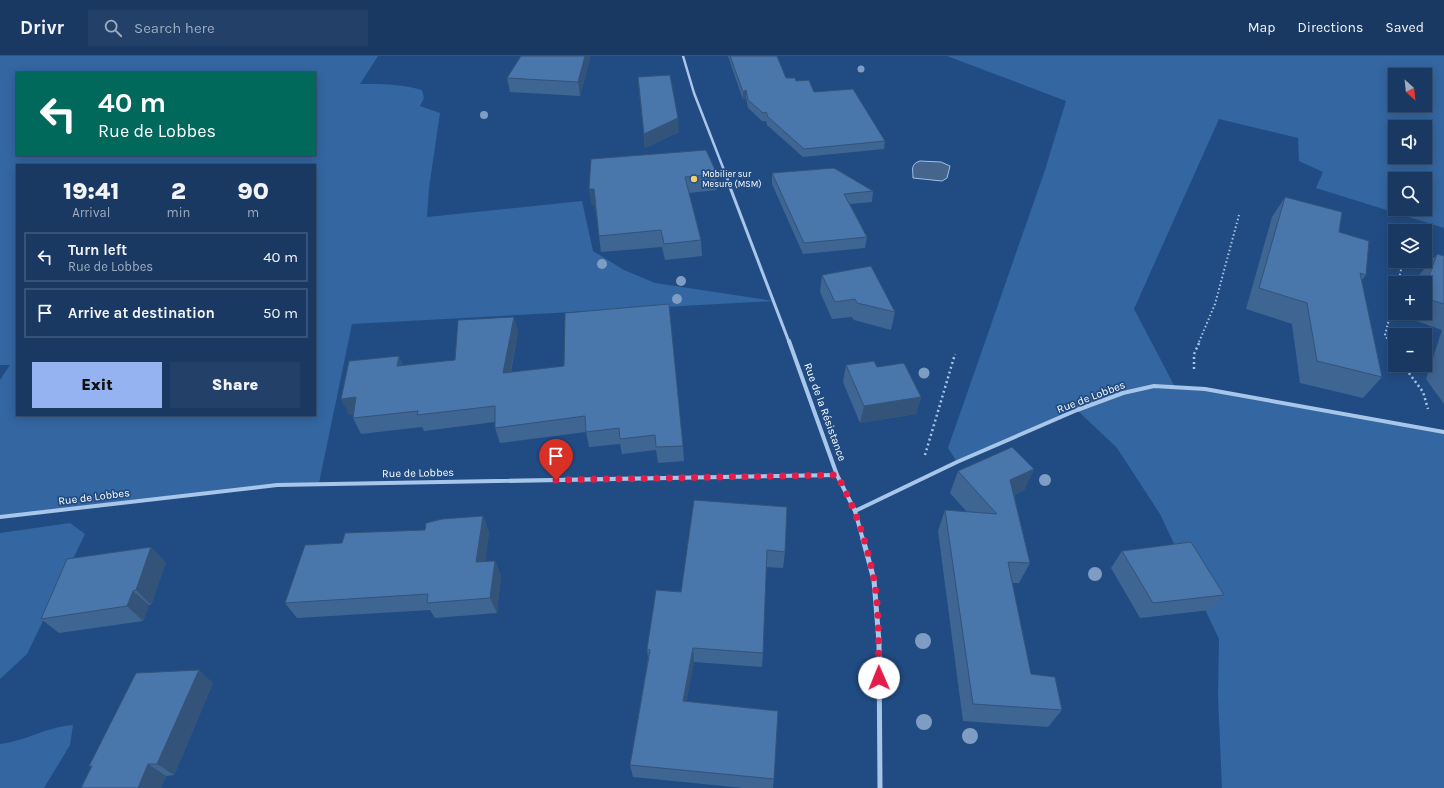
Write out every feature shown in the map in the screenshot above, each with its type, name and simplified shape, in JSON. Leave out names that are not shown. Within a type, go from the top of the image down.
[{"type":"street","name":"Rue de la Résistance","points":[[683,56],[694,92],[774,301],[837,475],[855,511],[874,580],[879,642],[880,788]]},
{"type":"street","name":"Rue de Lobbes","points":[[855,511],[1049,422],[1123,392],[1154,386],[1205,389],[1442,432]]},
{"type":"street","name":"Rue de Lobbes","points":[[0,517],[277,485],[837,475]]},
{"type":"path","points":[[1205,389],[1197,378],[1194,366],[1194,354],[1215,304],[1239,215]]},
{"type":"path","points":[[1432,260],[1438,261]]},
{"type":"path","points":[[1388,340],[1385,334],[1389,320]]},
{"type":"path","points":[[918,481],[955,354]]},
{"type":"path","points":[[1408,372],[1423,392],[1428,409],[1442,432]]},
{"type":"shaded area","points":[[0,56],[378,56],[360,84],[399,85],[422,90],[424,98],[420,106],[440,113],[429,188],[427,217],[582,201],[593,251],[624,270],[655,283],[774,301],[352,324],[319,483],[277,485],[0,517],[0,380],[10,365],[0,365]]},
{"type":"shaded area","points":[[947,56],[1444,56],[1444,228],[1406,216],[1432,216],[1432,172],[1388,172],[1388,210],[1316,188],[1323,172],[1299,161],[1298,138],[1219,119],[1134,309],[1175,387],[1205,389],[1444,432],[1444,788],[1222,788],[1218,696],[1219,639],[1160,514],[1117,448],[1077,410],[957,462],[948,448],[1045,170],[1066,101]]},
{"type":"shaded area","points":[[920,161],[941,162],[950,166],[947,178],[942,181],[913,178],[913,166]]},
{"type":"shaded area","points":[[70,523],[85,534],[27,654],[0,679],[0,533]]},
{"type":"shaded area","points":[[73,725],[70,745],[44,788],[0,788],[0,744],[19,740],[54,728]]},
{"type":"building","points":[[521,56],[585,56],[578,82],[507,78]]},
{"type":"building","points":[[730,56],[777,56],[786,78],[795,78],[796,81],[809,80],[814,92],[853,89],[885,141],[804,149],[768,117],[766,112],[763,113],[748,100],[746,90],[743,92]]},
{"type":"building","points":[[670,75],[678,118],[644,134],[638,77]]},
{"type":"building","points":[[706,150],[717,174],[685,177],[701,240],[664,244],[661,230],[599,236],[594,189],[589,189],[591,159]]},
{"type":"building","points":[[834,168],[873,191],[844,194],[867,237],[804,243],[772,173]]},
{"type":"building","points":[[1285,197],[1342,212],[1339,232],[1369,241],[1366,275],[1360,273],[1382,377],[1317,361],[1307,303],[1259,288]]},
{"type":"building","points":[[1437,254],[1444,256],[1444,304],[1432,300],[1432,276],[1429,276]]},
{"type":"building","points":[[871,266],[895,312],[857,303],[855,299],[835,302],[822,275]]},
{"type":"building","points":[[669,304],[683,446],[656,447],[655,435],[620,439],[619,428],[586,432],[585,416],[495,428],[495,406],[417,415],[418,411],[353,418],[356,397],[341,399],[349,361],[399,356],[397,366],[455,360],[458,320],[514,317],[503,373],[564,366],[565,313]]},
{"type":"building","points":[[874,361],[877,367],[904,363],[921,397],[864,406],[846,365]]},
{"type":"building","points":[[1012,447],[1034,469],[1010,480],[1030,563],[1008,562],[1031,674],[1055,677],[1062,710],[973,704],[945,510],[997,514],[958,471]]},
{"type":"building","points":[[694,500],[787,507],[785,552],[767,550],[763,653],[693,648],[683,701],[778,711],[774,779],[630,765],[650,650],[647,649],[656,590],[681,592]]},
{"type":"building","points":[[483,516],[476,562],[495,561],[490,598],[427,603],[428,594],[285,603],[305,545],[342,543],[345,533],[425,530],[426,523],[442,519]]},
{"type":"building","points":[[1191,542],[1224,595],[1153,603],[1122,551]]},
{"type":"building","points":[[151,547],[136,590],[133,591],[127,606],[41,619],[67,559]]},
{"type":"building","points":[[199,670],[157,764],[148,764],[138,788],[81,788],[92,766],[89,766],[136,673]]},
{"type":"place","name":"Mobilier sur Mesure (MSM)","points":[[694,179]]},
{"type":"route","points":[[556,480],[837,475],[855,511],[874,580],[879,642],[879,678]]}]
